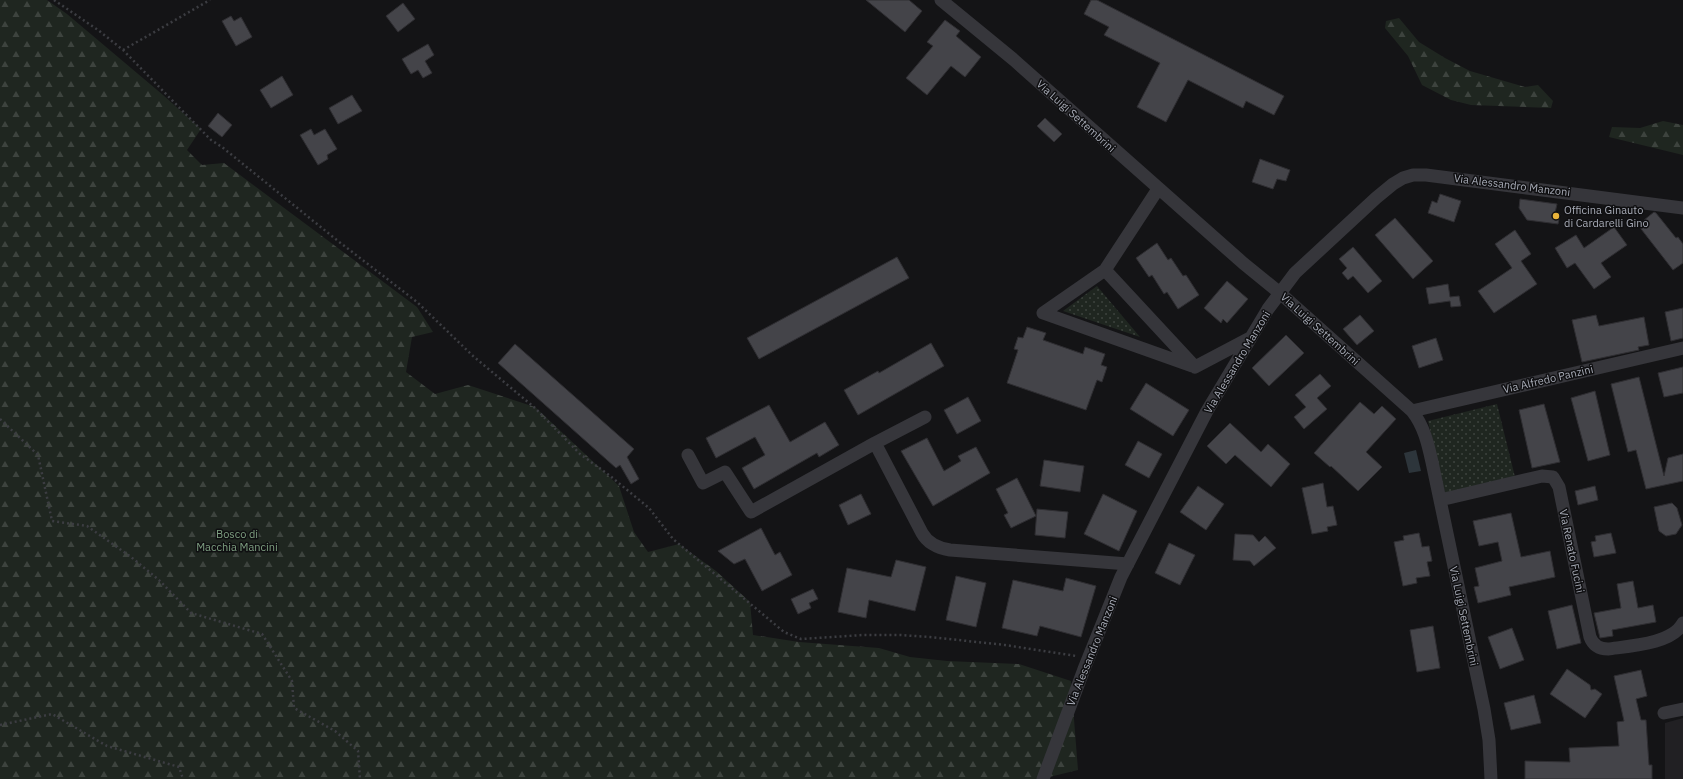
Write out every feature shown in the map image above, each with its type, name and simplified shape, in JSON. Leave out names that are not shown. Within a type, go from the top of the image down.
[{"type":"street","name":"Via Luigi Settembrini","points":[[941,0],[1014,60],[1158,189],[1280,293],[1417,417],[1423,430],[1440,500],[1484,709],[1490,748],[1491,779]]},
{"type":"street","name":"Via Alessandro Manzoni","points":[[1043,779],[1088,658],[1128,564],[1207,411],[1250,338],[1280,293],[1304,264],[1376,198],[1398,181],[1414,176],[1440,176],[1683,208]]},
{"type":"street","points":[[1158,189],[1105,270],[1043,314],[1195,367],[1250,338]]},
{"type":"street","points":[[1105,270],[1195,367]]},
{"type":"street","name":"Via Alfredo Panzini","points":[[1412,411],[1683,348]]},
{"type":"street","points":[[688,455],[703,483],[725,472],[751,512],[925,417]]},
{"type":"street","points":[[875,443],[922,533],[927,540],[934,545],[950,550],[1128,564]]},
{"type":"street","name":"Via Renato Fucini","points":[[1440,500],[1542,476],[1553,477],[1559,487],[1590,636],[1593,643],[1602,648],[1608,649],[1656,641],[1674,634],[1683,623]]},
{"type":"street","points":[[1664,713],[1683,709]]},
{"type":"path","points":[[54,0],[124,50],[211,140],[222,147],[338,241],[417,302],[473,356],[534,408],[580,454],[610,475],[649,508],[674,539],[784,632],[801,639],[863,635],[930,637],[1005,645],[1088,658]]},
{"type":"path","points":[[124,50],[210,0]]},
{"type":"path","points":[[0,419],[38,455],[52,521],[87,526],[131,557],[159,580],[191,613],[262,634],[292,681],[294,708],[335,730],[358,751],[360,779]]},
{"type":"path","points":[[0,725],[52,714],[107,746],[179,767],[183,779]]},
{"type":"shaded area","points":[[1416,450],[1421,471],[1409,473],[1404,453]]},
{"type":"shaded area","points":[[1683,718],[1683,779],[1665,779],[1665,723]]},
{"type":"green space","name":"Bosco di Macchia Mancini","points":[[0,0],[47,0],[67,14],[201,129],[187,150],[202,165],[224,163],[417,307],[433,332],[412,337],[406,372],[435,394],[468,385],[535,407],[619,486],[634,532],[648,552],[679,544],[716,571],[750,602],[753,635],[799,642],[879,648],[910,657],[947,661],[1019,664],[1071,681],[1078,770],[1041,779],[0,779]]},
{"type":"green space","points":[[1399,18],[1419,42],[1470,71],[1525,87],[1538,85],[1553,101],[1551,108],[1471,105],[1451,100],[1422,85],[1408,56],[1385,28],[1386,21]]},
{"type":"green space","points":[[1663,121],[1683,125],[1683,155],[1609,137],[1612,127],[1640,128]]},
{"type":"green space","points":[[1097,286],[1140,337],[1063,311]]},
{"type":"green space","points":[[1497,404],[1515,477],[1445,494],[1428,421]]},
{"type":"building","points":[[866,0],[909,0],[922,11],[905,32]]},
{"type":"building","points":[[1091,0],[1097,0],[1284,96],[1274,115],[1246,101],[1243,108],[1188,80],[1166,122],[1137,107],[1160,63],[1104,35],[1109,27],[1084,14]]},
{"type":"building","points":[[403,3],[415,19],[398,32],[386,16]]},
{"type":"building","points":[[231,16],[234,21],[241,17],[252,37],[236,46],[222,21]]},
{"type":"building","points":[[945,20],[960,31],[956,36],[981,57],[965,77],[951,66],[927,95],[906,78],[933,46],[927,42]]},
{"type":"building","points":[[428,44],[434,55],[425,61],[432,73],[423,78],[418,70],[411,74],[402,59]]},
{"type":"building","points":[[282,76],[293,95],[271,108],[260,90]]},
{"type":"building","points":[[352,95],[362,111],[338,124],[329,108]]},
{"type":"building","points":[[218,113],[232,125],[222,137],[208,126]]},
{"type":"building","points":[[1045,118],[1062,134],[1054,142],[1037,126]]},
{"type":"building","points":[[311,129],[314,135],[325,129],[337,149],[327,155],[328,159],[318,165],[300,135]]},
{"type":"building","points":[[1260,159],[1290,170],[1286,181],[1277,179],[1273,189],[1252,182]]},
{"type":"building","points":[[1440,194],[1461,201],[1454,222],[1428,213],[1432,201],[1437,203]]},
{"type":"building","points":[[1520,199],[1557,204],[1555,213],[1560,214],[1558,224],[1527,220],[1519,208]]},
{"type":"building","points":[[1654,212],[1683,244],[1683,263],[1673,270],[1638,225]]},
{"type":"building","points":[[1395,218],[1433,261],[1413,279],[1375,235]]},
{"type":"building","points":[[1614,227],[1627,245],[1601,263],[1611,277],[1594,289],[1575,263],[1567,268],[1555,248],[1576,235],[1584,248]]},
{"type":"building","points":[[1515,230],[1531,254],[1521,261],[1537,284],[1494,313],[1478,291],[1512,268],[1495,244]]},
{"type":"building","points":[[1157,243],[1168,260],[1171,258],[1183,276],[1186,275],[1199,295],[1178,309],[1167,292],[1164,294],[1152,275],[1149,277],[1136,258]]},
{"type":"building","points":[[1353,247],[1382,281],[1368,293],[1353,276],[1348,280],[1342,273],[1347,268],[1339,259]]},
{"type":"building","points":[[897,257],[909,278],[759,359],[747,338]]},
{"type":"building","points":[[1227,281],[1248,299],[1227,323],[1223,319],[1221,323],[1204,308]]},
{"type":"building","points":[[1448,284],[1450,297],[1459,296],[1461,306],[1451,307],[1450,301],[1429,304],[1426,288]]},
{"type":"building","points":[[1683,308],[1683,338],[1671,341],[1665,312]]},
{"type":"building","points":[[1360,315],[1374,331],[1357,345],[1343,329]]},
{"type":"building","points":[[1596,315],[1599,326],[1644,317],[1649,345],[1638,347],[1639,350],[1582,362],[1572,320]]},
{"type":"building","points":[[1027,327],[1046,333],[1043,340],[1083,354],[1085,347],[1105,354],[1101,365],[1107,367],[1102,382],[1097,380],[1086,410],[1007,383],[1018,350],[1014,349],[1018,337],[1023,338]]},
{"type":"building","points":[[1286,335],[1304,353],[1269,386],[1252,368]]},
{"type":"building","points":[[1436,338],[1443,360],[1419,368],[1412,346]]},
{"type":"building","points":[[931,343],[944,366],[858,415],[844,390],[878,371],[879,373]]},
{"type":"building","points":[[515,344],[634,449],[627,457],[639,479],[631,484],[620,465],[616,468],[498,363]]},
{"type":"building","points":[[1683,367],[1683,393],[1664,397],[1658,373]]},
{"type":"building","points":[[1320,374],[1331,386],[1317,398],[1327,409],[1304,429],[1294,417],[1306,407],[1295,395]]},
{"type":"building","points":[[1639,377],[1664,476],[1668,458],[1683,454],[1683,481],[1646,489],[1636,450],[1628,452],[1611,384]]},
{"type":"building","points":[[1146,383],[1189,410],[1173,436],[1130,409]]},
{"type":"building","points":[[1595,391],[1610,455],[1588,461],[1571,398]]},
{"type":"building","points":[[968,397],[981,421],[957,434],[944,410]]},
{"type":"building","points":[[1360,402],[1374,414],[1382,406],[1396,419],[1366,452],[1382,467],[1358,491],[1331,466],[1330,467],[1314,453]]},
{"type":"building","points":[[1544,404],[1560,462],[1532,468],[1519,410]]},
{"type":"building","points":[[769,405],[790,442],[825,422],[839,445],[819,457],[817,453],[754,489],[742,468],[765,455],[755,437],[716,458],[706,438]]},
{"type":"building","points":[[1230,423],[1261,452],[1268,444],[1290,464],[1271,487],[1235,455],[1226,464],[1207,446]]},
{"type":"building","points":[[927,438],[944,471],[961,461],[958,456],[976,447],[990,473],[933,506],[901,451]]},
{"type":"building","points":[[1138,441],[1162,454],[1149,478],[1125,465]]},
{"type":"building","points":[[1044,460],[1084,466],[1080,492],[1040,486]]},
{"type":"building","points":[[1017,478],[1036,516],[1011,528],[1004,515],[1008,513],[996,489]]},
{"type":"building","points":[[1323,483],[1327,507],[1333,506],[1337,525],[1327,527],[1328,531],[1312,534],[1302,488]]},
{"type":"building","points":[[1198,486],[1224,504],[1206,530],[1180,512]]},
{"type":"building","points":[[1595,486],[1598,500],[1578,505],[1575,491]]},
{"type":"building","points":[[861,494],[871,514],[848,525],[839,505]]},
{"type":"building","points":[[1103,494],[1137,511],[1119,551],[1084,534]]},
{"type":"building","points":[[1672,503],[1677,508],[1682,525],[1676,534],[1666,536],[1659,531],[1654,507]]},
{"type":"building","points":[[1037,509],[1068,512],[1065,538],[1035,535]]},
{"type":"building","points":[[1511,513],[1521,557],[1550,551],[1555,577],[1509,587],[1511,595],[1478,603],[1474,587],[1479,586],[1475,568],[1502,561],[1498,542],[1479,546],[1473,521]]},
{"type":"building","points":[[761,528],[775,555],[780,552],[792,575],[762,591],[745,559],[734,564],[718,551]]},
{"type":"building","points":[[1419,533],[1422,547],[1429,546],[1432,561],[1427,562],[1430,576],[1416,578],[1417,583],[1403,586],[1394,542],[1404,540],[1403,536]]},
{"type":"building","points":[[1611,533],[1616,553],[1594,557],[1591,542],[1596,541],[1595,536]]},
{"type":"building","points":[[1235,534],[1253,535],[1259,542],[1265,536],[1276,548],[1254,566],[1250,561],[1233,560]]},
{"type":"building","points":[[1169,543],[1195,555],[1180,585],[1155,573]]},
{"type":"building","points":[[896,560],[926,567],[915,611],[869,600],[866,618],[838,612],[847,568],[891,577]]},
{"type":"building","points":[[956,576],[986,583],[976,627],[946,620]]},
{"type":"building","points":[[1066,578],[1096,586],[1081,637],[1040,626],[1037,636],[1002,628],[1013,580],[1063,591]]},
{"type":"building","points":[[1633,581],[1638,608],[1653,605],[1656,622],[1612,630],[1613,636],[1600,638],[1594,613],[1621,608],[1617,584]]},
{"type":"building","points":[[813,589],[818,599],[809,603],[811,608],[798,614],[791,599]]},
{"type":"building","points":[[1572,605],[1581,643],[1557,649],[1548,611]]},
{"type":"building","points":[[1433,626],[1440,668],[1417,672],[1410,630]]},
{"type":"building","points":[[1512,628],[1524,660],[1500,669],[1488,637]]},
{"type":"building","points":[[1567,669],[1590,685],[1591,690],[1595,689],[1602,694],[1585,718],[1550,694]]},
{"type":"building","points":[[1641,670],[1647,696],[1636,699],[1641,720],[1646,720],[1649,765],[1652,765],[1652,779],[1525,779],[1525,761],[1570,762],[1569,748],[1619,746],[1617,722],[1624,721],[1614,676]]},
{"type":"building","points":[[1534,695],[1541,723],[1511,730],[1504,703]]},
{"type":"place","name":"Officina Ginauto di Cardarelli Gino","points":[[1556,216]]}]
